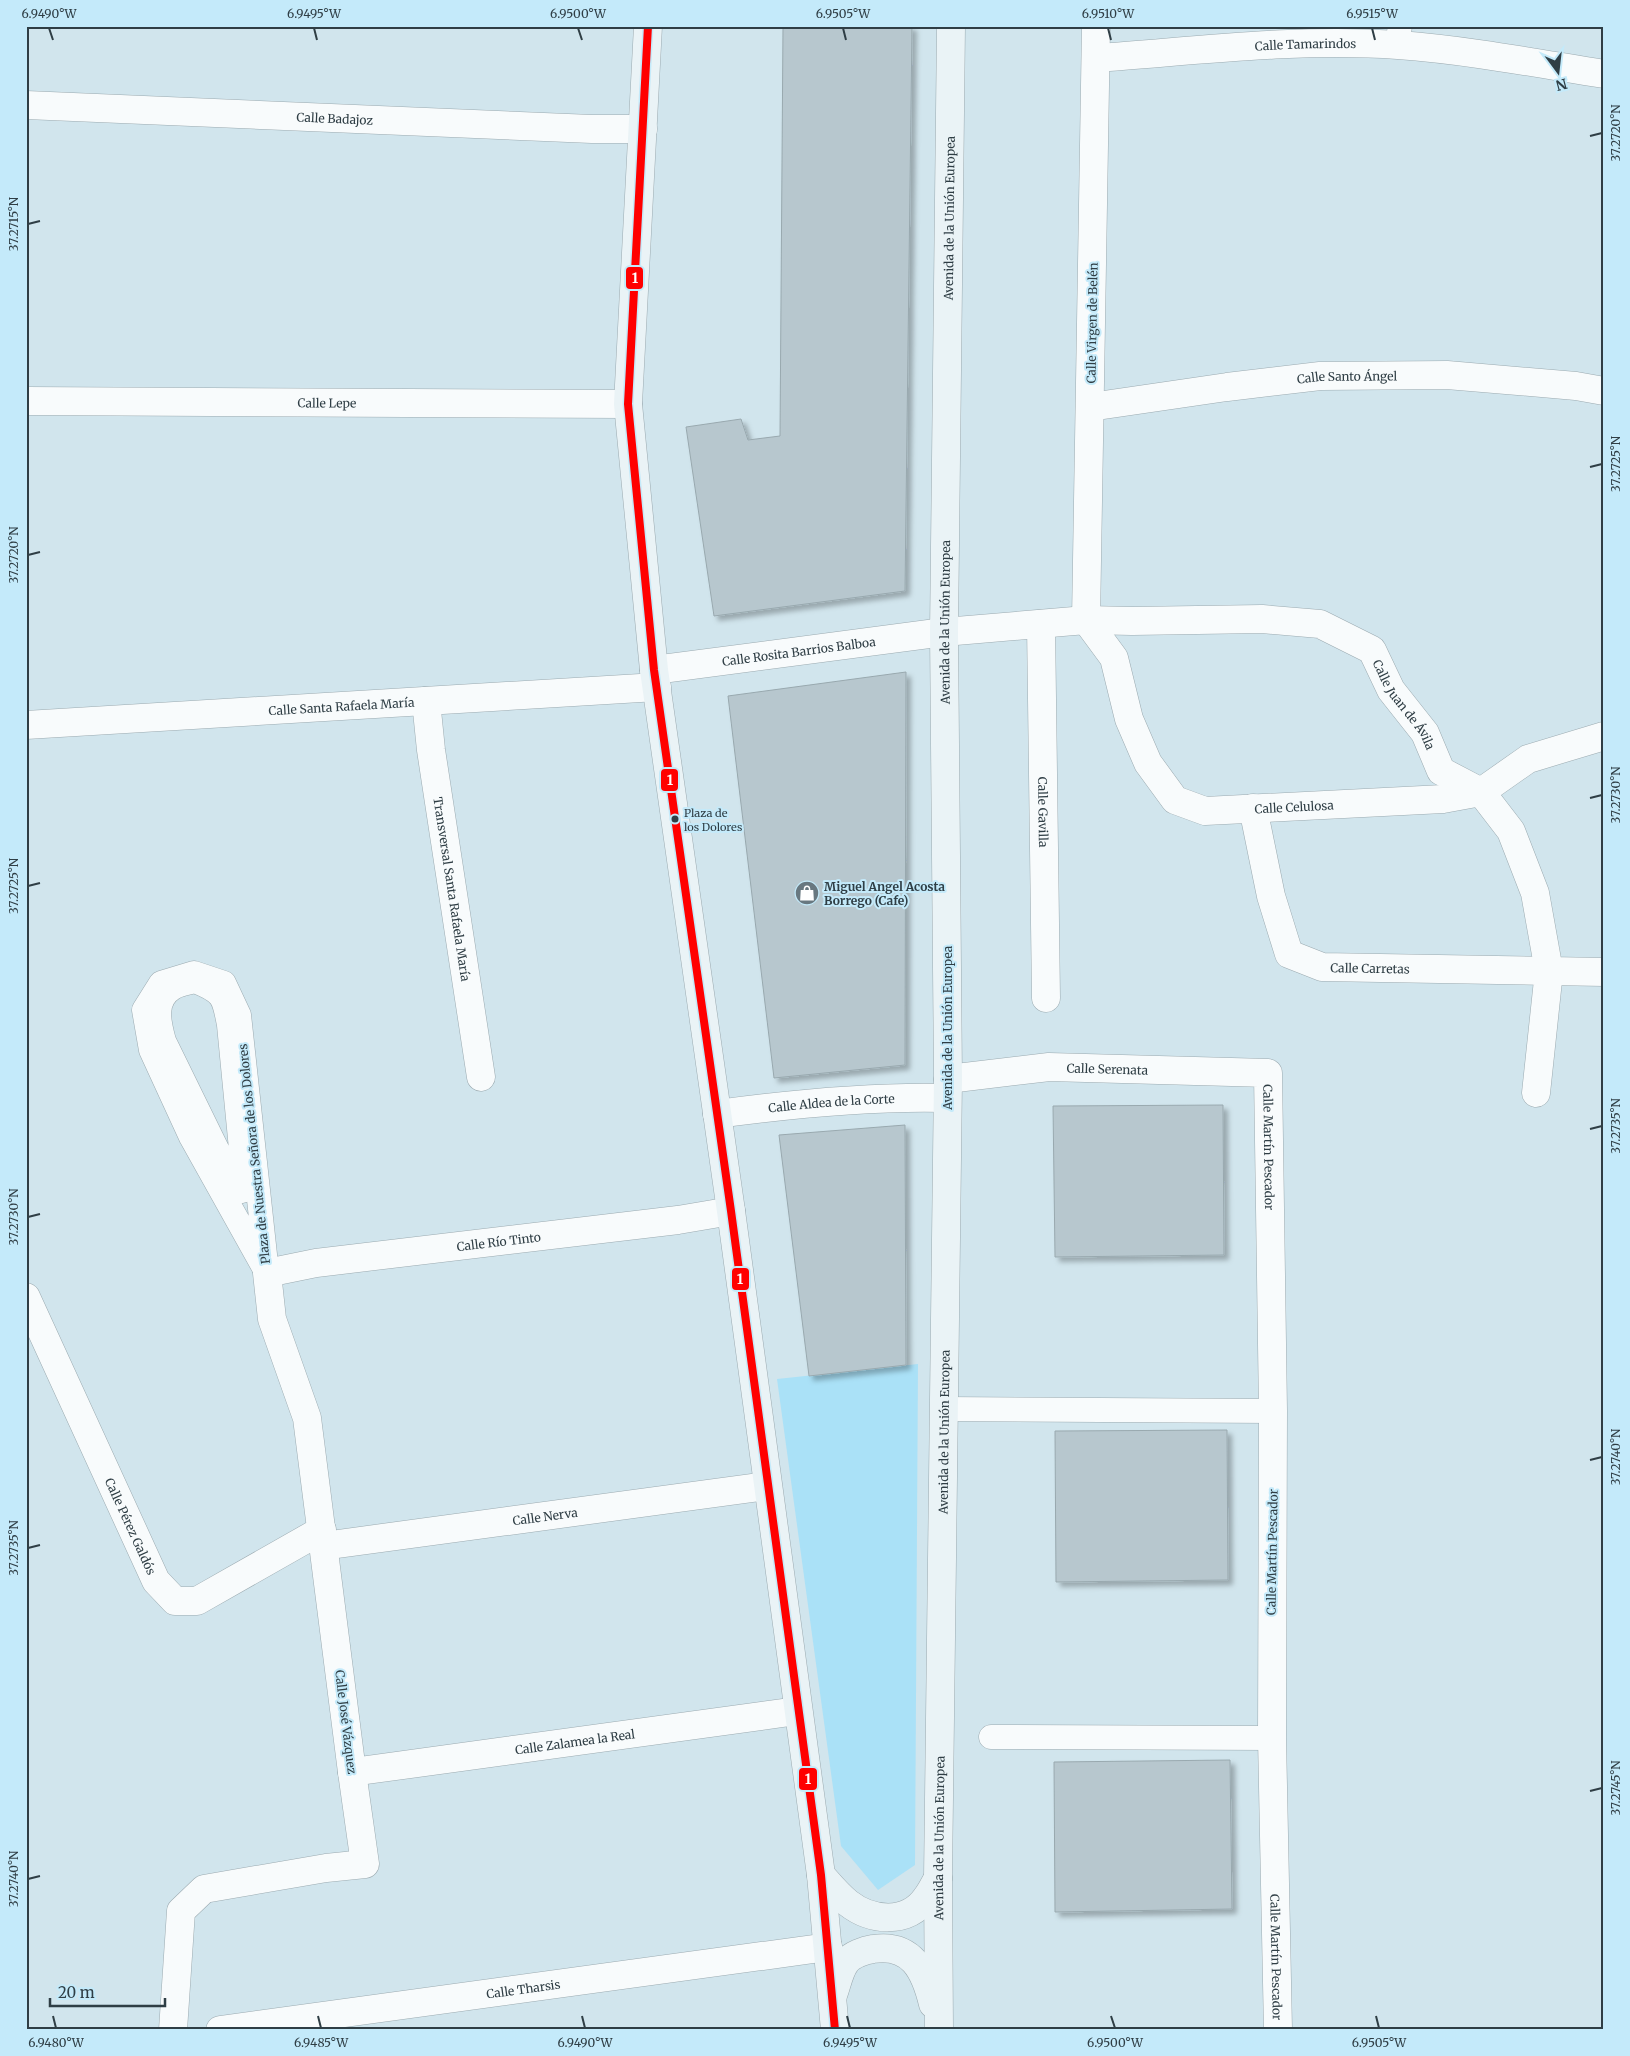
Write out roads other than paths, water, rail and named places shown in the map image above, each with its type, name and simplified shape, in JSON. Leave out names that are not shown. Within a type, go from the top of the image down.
[{"type":"main road","points":[[648,26],[628,404],[656,678],[731,1211],[797,1711],[821,1875],[834,2030]]},
{"type":"main road","name":"Avenida de la Unión Europea","points":[[939,2030],[938,1878],[947,1088],[944,632],[951,26]]},
{"type":"main road","points":[[821,1875],[847,1902],[867,1915],[890,1919],[912,1912],[926,1899],[938,1878]]},
{"type":"main road","points":[[832,1997],[846,1962],[866,1950],[886,1947],[909,1955],[927,1980],[939,2030]]},
{"type":"street","name":"Calle Virgen de Belén","points":[[1086,620],[1096,26]]},
{"type":"street","name":"Calle Tamarindos","points":[[1096,58],[1288,35],[1398,36],[1472,53],[1604,74]]},
{"type":"street","name":"Calle Badajoz","points":[[26,105],[572,128],[643,129]]},
{"type":"street","name":"Calle Santo Ángel","points":[[1090,407],[1227,387],[1320,376],[1447,375],[1576,386],[1604,391]]},
{"type":"street","name":"Calle Lepe","points":[[26,401],[628,404]]},
{"type":"street","name":"Calle Juan de Ávila","points":[[944,632],[1086,620],[1262,619],[1320,624],[1372,650],[1391,690],[1425,732],[1441,771],[1481,792],[1511,831],[1535,893],[1549,971],[1536,1094]]},
{"type":"street","name":"Calle Celulosa","points":[[1086,620],[1114,658],[1129,719],[1148,763],[1176,800],[1205,811],[1443,798],[1481,792],[1528,759],[1604,736]]},
{"type":"street","name":"Calle Gavilla","points":[[1040,624],[1046,998]]},
{"type":"street","name":"Calle Rosita Barrios Balboa","points":[[656,678],[944,632]]},
{"type":"street","name":"Calle Santa Rafaela María","points":[[26,725],[426,701],[656,678]]},
{"type":"street","name":"Transversal Santa Rafaela María","points":[[426,701],[431,750],[481,1077]]},
{"type":"street","name":"Calle Carretas","points":[[1253,808],[1271,896],[1289,954],[1322,967],[1604,972]]},
{"type":"street","name":"Plaza de Nuestra Señora de los Dolores","points":[[194,972],[224,983],[239,1015],[267,1273],[191,1138],[151,1050],[144,1010],[161,983],[194,972]]},
{"type":"street","name":"Plaza de Nuestra Señora de los Dolores","points":[[195,981],[214,988],[225,1002],[229,1025],[245,1190],[238,1192],[164,1041],[158,1020],[160,1003],[172,988],[195,981]]},
{"type":"street","name":"Calle Serenata","points":[[947,1088],[1049,1067],[1268,1073]]},
{"type":"street","name":"Calle Martín Pescador","points":[[1268,1073],[1274,1411],[1272,1738],[1278,2030]]},
{"type":"street","name":"Calle Aldea de la Corte","points":[[717,1114],[759,1108],[911,1097],[947,1088]]},
{"type":"street","name":"Calle Río Tinto","points":[[267,1273],[316,1263],[678,1220],[731,1211]]},
{"type":"street","name":"Calle José Vázquez","points":[[173,2030],[181,1911],[204,1889],[326,1868],[365,1864],[307,1418],[272,1319],[267,1273]]},
{"type":"street","name":"Calle Pérez Galdós","points":[[26,1297],[156,1580],[174,1601],[197,1601],[323,1538]]},
{"type":"street","points":[[943,1409],[1274,1411]]},
{"type":"street","name":"Calle Nerva","points":[[323,1538],[767,1486]]},
{"type":"street","name":"Calle Zalamea la Real","points":[[352,1772],[797,1711]]},
{"type":"street","points":[[991,1737],[1272,1738]]},
{"type":"street","name":"Calle Tharsis","points":[[220,2030],[828,1947]]},
{"type":"place","name":"Plaza de los Dolores","points":[[675,819]]},
{"type":"place","name":"Miguel Angel Acosta Borrego (Cafe)","points":[[807,893]]}]
